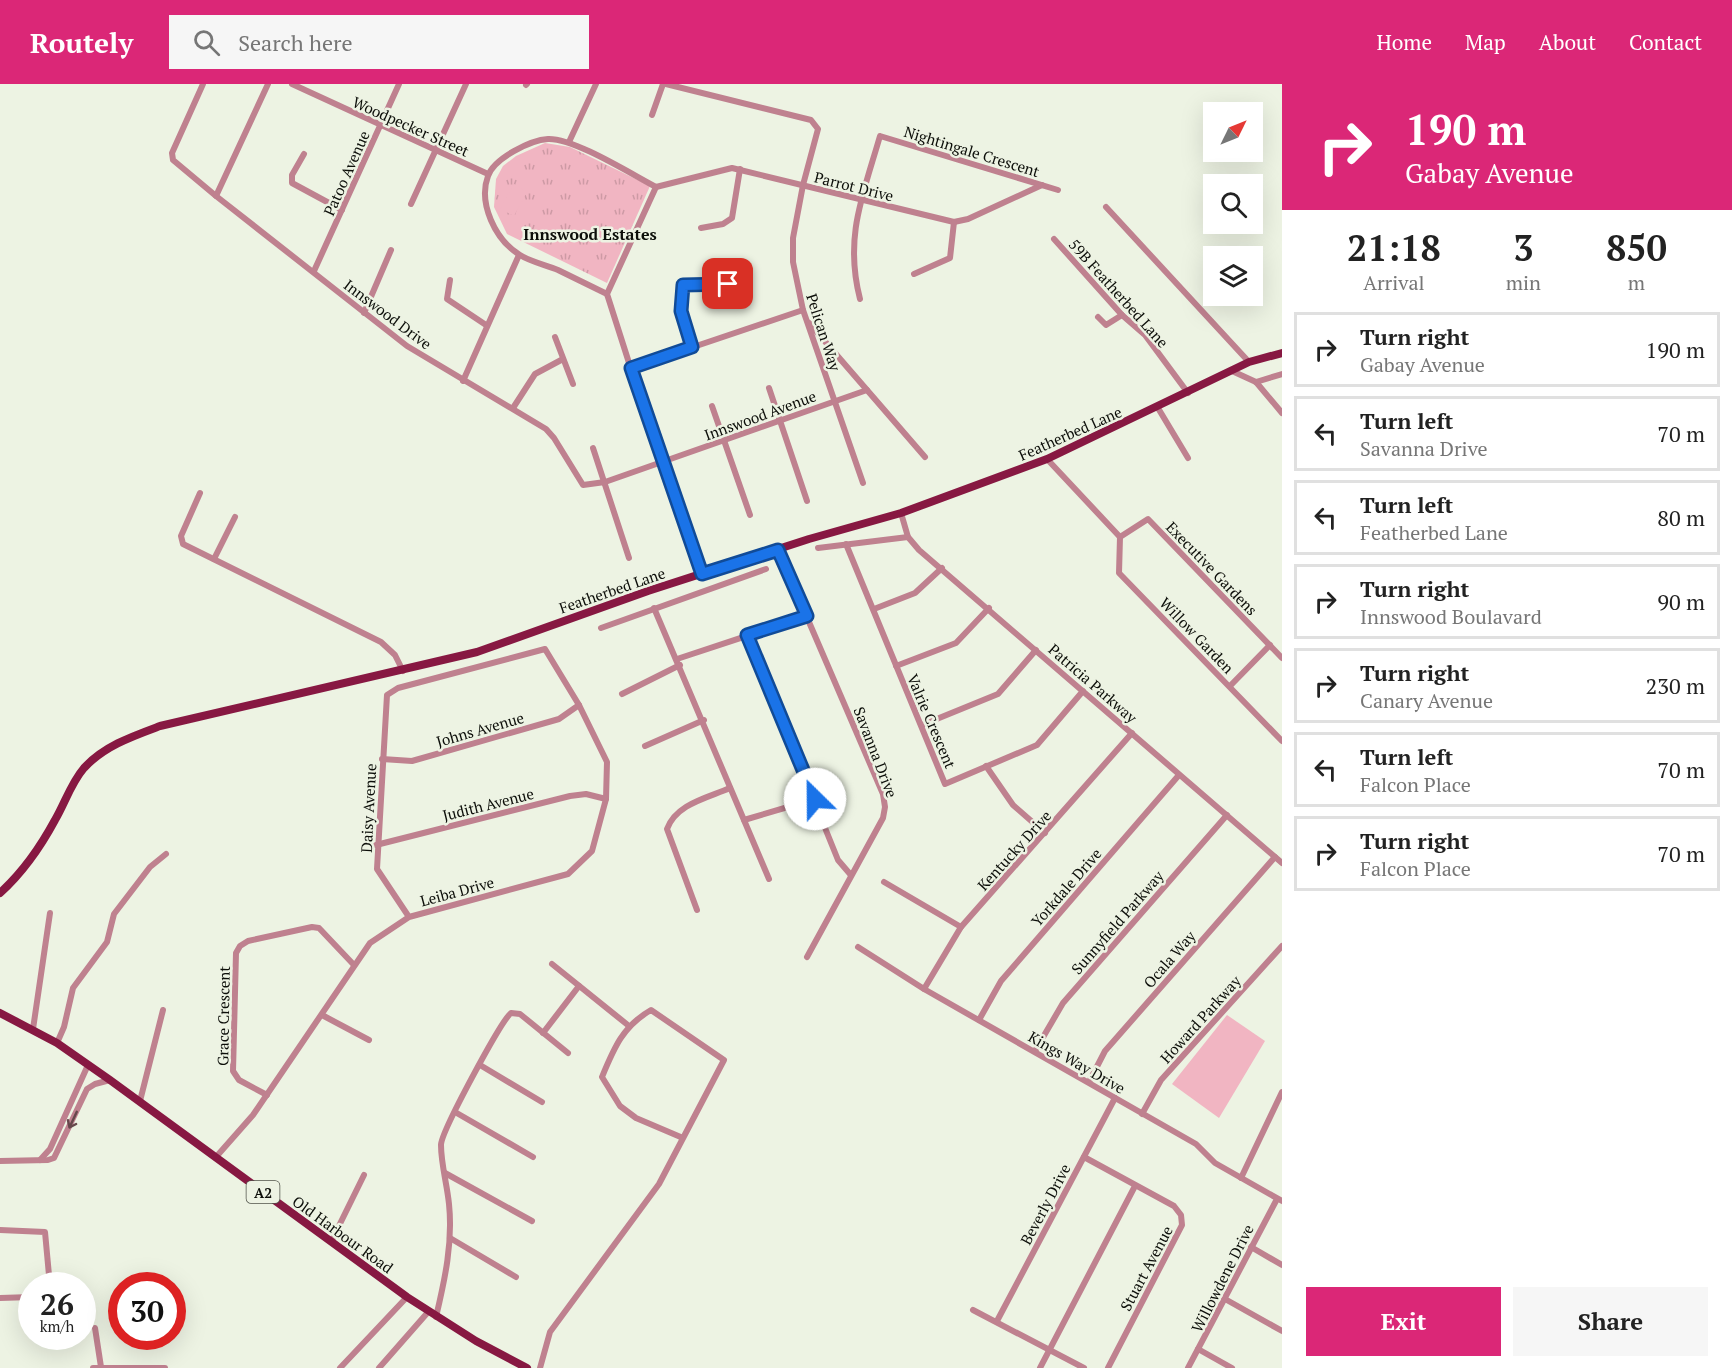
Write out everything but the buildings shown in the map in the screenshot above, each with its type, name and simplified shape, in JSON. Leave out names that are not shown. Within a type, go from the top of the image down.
[{"type":"main road","name":"Featherbed Lane","points":[[0,893],[38,847],[55,821],[75,780],[85,767],[124,740],[160,726],[457,657],[702,574],[901,513],[1047,459],[1158,408],[1249,362],[1282,353]]},
{"type":"main road","name":"Old Harbour Road","points":[[0,1013],[33,1029],[110,1080],[407,1297],[516,1366],[527,1368]]},
{"type":"street","name":"Innswood Drive","points":[[203,84],[172,157],[216,196],[407,346],[546,429],[583,485],[605,483],[661,463]]},
{"type":"street","points":[[216,196],[268,84]]},
{"type":"street","name":"Woodpecker Street","points":[[292,84],[380,127],[488,174]]},
{"type":"street","name":"Patoo Avenue","points":[[314,271],[399,84]]},
{"type":"street","points":[[411,204],[466,84]]},
{"type":"street","points":[[569,142],[596,84]]},
{"type":"street","points":[[652,115],[665,84]]},
{"type":"street","name":"Pelican Way","points":[[665,84],[812,120],[818,129],[803,185],[793,238],[793,262],[806,320],[863,483]]},
{"type":"street","name":"Nightingale Crescent","points":[[861,201],[880,136],[1058,190]]},
{"type":"street","points":[[607,294],[519,255],[502,238],[491,221],[486,198],[488,174],[505,157],[530,142],[550,139],[569,142],[656,187],[607,294],[661,463],[702,574]]},
{"type":"street","points":[[304,154],[292,175],[292,183],[342,210]]},
{"type":"street","name":"Parrot Drive","points":[[656,187],[719,169],[740,169],[861,201],[954,222]]},
{"type":"street","points":[[701,228],[723,224],[732,218],[740,169]]},
{"type":"street","points":[[914,274],[950,258],[954,222],[968,219],[1042,185]]},
{"type":"street","points":[[860,299],[853,272],[853,238],[861,201]]},
{"type":"street","points":[[1106,207],[1249,362]]},
{"type":"street","name":"59B Featherbed Lane","points":[[1054,239],[1122,315],[1144,335],[1188,393]]},
{"type":"street","points":[[364,313],[391,250]]},
{"type":"street","points":[[463,381],[519,255]]},
{"type":"street","points":[[450,279],[447,299],[486,325]]},
{"type":"street","points":[[692,347],[681,311],[683,285],[728,284]]},
{"type":"street","points":[[631,368],[803,310]]},
{"type":"street","points":[[1098,317],[1106,325],[1122,315]]},
{"type":"street","points":[[806,320],[925,457]]},
{"type":"street","points":[[555,336],[573,384]]},
{"type":"street","points":[[513,408],[535,374],[563,359]]},
{"type":"street","points":[[1232,371],[1256,382],[1282,413]]},
{"type":"street","points":[[1256,382],[1282,374]]},
{"type":"street","points":[[769,388],[807,501]]},
{"type":"street","name":"Innswood Avenue","points":[[661,463],[867,390]]},
{"type":"street","points":[[712,406],[750,515]]},
{"type":"street","points":[[1158,408],[1188,458]]},
{"type":"street","points":[[593,448],[629,558]]},
{"type":"street","points":[[1047,459],[1120,537]]},
{"type":"street","points":[[200,493],[180,539],[183,544],[381,642],[395,655],[403,671]]},
{"type":"street","points":[[818,548],[908,537],[901,513]]},
{"type":"street","points":[[214,559],[235,517]]},
{"type":"street","name":"Executive Gardens","points":[[1120,537],[1148,519],[1282,658]]},
{"type":"street","name":"Patricia Parkway","points":[[908,537],[1282,863]]},
{"type":"street","name":"Willow Garden","points":[[1120,537],[1119,573],[1282,741]]},
{"type":"street","name":"Valrie Crescent","points":[[846,544],[945,783],[1037,745],[1083,691]]},
{"type":"street","name":"Savanna Drive","points":[[778,550],[883,794],[885,807],[883,818],[850,874],[807,957]]},
{"type":"street","points":[[874,609],[915,593],[942,568]]},
{"type":"street","points":[[601,628],[766,569]]},
{"type":"street","points":[[654,608],[704,720],[769,879]]},
{"type":"street","points":[[896,666],[956,643],[989,608]]},
{"type":"street","points":[[622,694],[679,662],[747,635],[807,616]]},
{"type":"street","points":[[747,635],[838,860],[850,874]]},
{"type":"street","points":[[1230,686],[1269,645]]},
{"type":"street","name":"Leiba Drive","points":[[216,1157],[267,1095],[370,943],[409,917],[568,874],[592,851],[606,799],[607,762],[579,705],[545,649],[460,671]]},
{"type":"street","points":[[922,725],[998,694],[1036,650]]},
{"type":"street","points":[[457,657],[460,671]]},
{"type":"street","name":"Daisy Avenue","points":[[409,917],[377,869],[376,845],[386,703],[391,692],[460,671]]},
{"type":"street","name":"Johns Avenue","points":[[382,759],[412,760],[560,719],[579,705]]},
{"type":"street","points":[[645,746],[704,720]]},
{"type":"street","name":"Kentucky Drive","points":[[924,989],[961,927],[1132,733]]},
{"type":"street","points":[[986,766],[1013,805],[1045,833]]},
{"type":"street","name":"Yorkdale Drive","points":[[979,1020],[1001,981],[1179,775]]},
{"type":"street","points":[[696,910],[667,829],[671,818],[681,809],[730,788]]},
{"type":"street","name":"Judith Avenue","points":[[376,845],[570,796],[586,794],[606,799]]},
{"type":"street","points":[[744,820],[815,799]]},
{"type":"street","name":"Sunnyfield Parkway","points":[[1035,1051],[1063,1003],[1227,815]]},
{"type":"street","points":[[57,1044],[73,988],[107,942],[114,914],[150,867],[166,854]]},
{"type":"street","name":"Ocala Way","points":[[1089,1082],[1105,1051],[1275,856]]},
{"type":"street","points":[[884,882],[961,927]]},
{"type":"street","points":[[33,1029],[50,913]]},
{"type":"street","name":"Grace Crescent","points":[[267,1095],[239,1080],[233,1071],[236,953],[240,945],[248,941],[312,927],[325,933],[354,965]]},
{"type":"street","name":"Howard Parkway","points":[[1142,1114],[1161,1080],[1282,946]]},
{"type":"street","name":"Kings Way Drive","points":[[858,947],[924,989],[1196,1144],[1215,1163],[1279,1200]]},
{"type":"street","points":[[552,964],[629,1026]]},
{"type":"street","points":[[543,1033],[579,986]]},
{"type":"street","points":[[140,1101],[163,1010]]},
{"type":"street","points":[[540,1368],[550,1332],[659,1184],[724,1060],[651,1010],[632,1021],[612,1053],[602,1077],[620,1106],[636,1118],[683,1138]]},
{"type":"street","points":[[379,1368],[433,1314],[446,1277],[450,1238],[441,1145],[454,1112],[511,1013],[520,1014],[568,1053]]},
{"type":"street","points":[[322,1015],[369,1040]]},
{"type":"street","points":[[39,1160],[50,1149],[88,1065]]},
{"type":"street","points":[[480,1065],[542,1102]]},
{"type":"street","points":[[0,1161],[48,1160],[58,1154],[87,1089],[110,1080]]},
{"type":"street","points":[[1241,1178],[1282,1092]]},
{"type":"street","name":"Beverly Drive","points":[[997,1321],[1115,1098]]},
{"type":"street","points":[[454,1112],[533,1157]]},
{"type":"street","name":"Stuart Avenue","points":[[1084,1157],[1174,1206],[1181,1215],[1182,1225],[1108,1368]]},
{"type":"street","points":[[445,1173],[532,1221]]},
{"type":"street","points":[[330,1242],[364,1175]]},
{"type":"street","points":[[1040,1368],[1135,1186]]},
{"type":"street","name":"Willowdene Drive","points":[[1188,1368],[1251,1247],[1279,1200]]},
{"type":"street","points":[[0,1230],[45,1232],[49,1272]]},
{"type":"street","points":[[450,1238],[516,1276]]},
{"type":"street","points":[[1251,1247],[1282,1265]]},
{"type":"street","points":[[0,1298],[18,1297]]},
{"type":"street","points":[[340,1368],[407,1297]]},
{"type":"street","points":[[1225,1299],[1282,1331]]},
{"type":"street","points":[[973,1310],[1084,1368]]},
{"type":"street","points":[[96,1334],[101,1367]]},
{"type":"street","points":[[1198,1349],[1232,1368]]},
{"type":"street","points":[[93,1368],[165,1368]]},
{"type":"green space","points":[[545,143],[570,147],[650,186],[607,283],[507,234],[494,207],[496,179],[503,166],[516,156]]},
{"type":"green space","points":[[514,184],[527,192],[514,216],[500,209]]},
{"type":"green space","points":[[1227,1015],[1265,1041],[1219,1118],[1172,1084]]},
{"type":"district","name":"Innswood Estates","points":[[590,234]]},
{"type":"route","points":[[728,284],[683,285],[681,311],[692,347],[631,368],[661,463],[702,574],[778,550],[807,616],[747,635],[815,799]]}]
